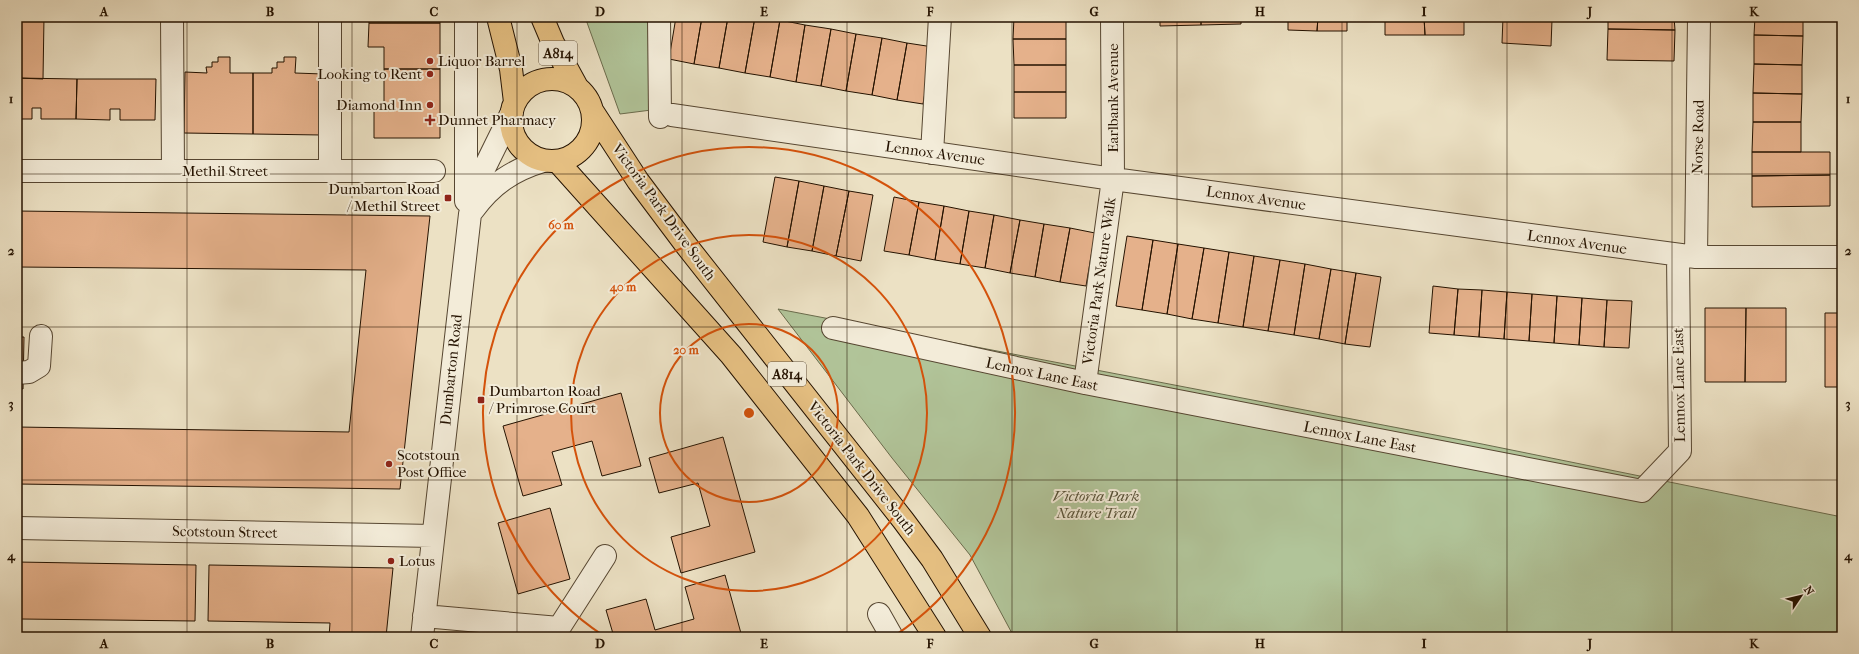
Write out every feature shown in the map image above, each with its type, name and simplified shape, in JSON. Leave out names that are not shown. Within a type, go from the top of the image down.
[{"type":"main road","points":[[498,17],[511,69],[514,107],[514,136],[521,147],[530,156],[551,161],[576,154],[589,140],[592,131],[593,112],[587,98],[577,87],[558,79],[548,79],[529,86],[521,93],[514,107]]},
{"type":"main road","name":"A814","points":[[542,17],[556,49],[577,87]]},
{"type":"main road","name":"Victoria Park Drive South","points":[[593,112],[638,181],[686,245],[904,520],[932,559],[980,637]]},
{"type":"main road","name":"A814","points":[[551,161],[731,355],[858,516],[936,637]]},
{"type":"street","points":[[172,17],[173,171]]},
{"type":"street","points":[[330,17],[330,171]]},
{"type":"street","name":"Dumbarton Road","points":[[466,17],[466,246]]},
{"type":"street","name":"Lennox Avenue","points":[[659,17],[666,116],[1113,179],[1687,256],[1842,257]]},
{"type":"street","points":[[932,153],[940,17]]},
{"type":"street","name":"Earlbank Avenue","points":[[1112,17],[1113,179]]},
{"type":"street","name":"Norse Road","points":[[1687,256],[1699,17]]},
{"type":"street","name":"Dumbarton Road","points":[[423,627],[470,214],[478,182],[514,107]]},
{"type":"street","points":[[470,214],[480,201],[500,181],[523,167],[551,161]]},
{"type":"street","name":"Methil Street","points":[[17,171],[434,171]]},
{"type":"street","name":"Victoria Park Nature Walk","points":[[1085,383],[1113,179]]},
{"type":"street","name":"Lennox Lane East","points":[[833,328],[1085,383],[1642,491],[1680,451],[1687,256]]},
{"type":"street","points":[[17,372],[29,372],[39,366],[41,336]]},
{"type":"street","name":"Scotstoun Street","points":[[17,528],[433,536]]},
{"type":"street","points":[[423,627],[560,632],[605,556]]},
{"type":"street","points":[[880,614],[892,637]]},
{"type":"green space","points":[[585,17],[666,17],[667,108],[620,114]]},
{"type":"green space","name":"Victoria Park Nature Trail","points":[[778,309],[1482,444],[1842,517],[1842,637],[1014,637],[970,555],[892,458]]},
{"type":"building","points":[[17,17],[44,17],[43,79],[17,78]]},
{"type":"building","points":[[368,17],[440,17],[440,23],[369,23]]},
{"type":"building","points":[[676,17],[702,17],[694,64],[669,59]]},
{"type":"building","points":[[702,17],[728,17],[719,68],[694,64]]},
{"type":"building","points":[[728,17],[755,17],[745,73],[719,68]]},
{"type":"building","points":[[755,17],[780,20],[770,77],[745,73]]},
{"type":"building","points":[[1014,17],[1066,17],[1066,39],[1013,39]]},
{"type":"building","points":[[1160,17],[1201,17],[1201,25],[1160,26]]},
{"type":"building","points":[[1201,17],[1241,17],[1241,24],[1201,25]]},
{"type":"building","points":[[1288,17],[1318,17],[1317,31],[1288,30]]},
{"type":"building","points":[[1318,17],[1347,17],[1347,31],[1317,31]]},
{"type":"building","points":[[1385,17],[1424,17],[1425,35],[1385,35]]},
{"type":"building","points":[[1424,17],[1464,17],[1464,35],[1425,35]]},
{"type":"building","points":[[1503,17],[1552,20],[1551,46],[1502,43]]},
{"type":"building","points":[[1503,17],[1552,17],[1552,20]]},
{"type":"building","points":[[1608,17],[1674,17],[1675,30],[1608,29]]},
{"type":"building","points":[[1755,17],[1803,17],[1803,36],[1754,35]]},
{"type":"building","points":[[780,20],[805,25],[796,82],[770,77]]},
{"type":"building","points":[[369,23],[440,23],[440,69],[384,69],[384,47],[368,47]]},
{"type":"building","points":[[805,25],[831,29],[821,86],[796,82]]},
{"type":"building","points":[[831,29],[856,34],[846,91],[821,86]]},
{"type":"building","points":[[1608,29],[1675,30],[1674,61],[1607,60]]},
{"type":"building","points":[[856,34],[882,38],[872,95],[846,91]]},
{"type":"building","points":[[1754,35],[1803,36],[1802,65],[1754,64]]},
{"type":"building","points":[[882,38],[907,43],[897,100],[872,95]]},
{"type":"building","points":[[1013,39],[1066,39],[1066,65],[1014,65]]},
{"type":"building","points":[[907,43],[933,47],[923,104],[897,100]]},
{"type":"building","points":[[218,57],[230,57],[230,73],[253,73],[253,134],[184,133],[185,72],[207,73],[206,67],[212,67],[212,62],[218,62]]},
{"type":"building","points":[[284,57],[296,57],[295,73],[323,74],[322,135],[253,134],[253,73],[272,73],[272,68],[277,68],[277,62],[284,62]]},
{"type":"building","points":[[1754,64],[1802,65],[1802,94],[1753,93]]},
{"type":"building","points":[[1014,65],[1066,65],[1066,92],[1014,92]]},
{"type":"building","points":[[384,69],[440,69],[440,138],[374,138],[374,107],[384,107]]},
{"type":"building","points":[[17,78],[77,79],[76,119],[41,119],[41,108],[32,108],[32,119],[17,119]]},
{"type":"building","points":[[77,79],[156,79],[155,120],[120,120],[120,109],[110,109],[110,120],[76,119]]},
{"type":"building","points":[[1014,92],[1066,92],[1066,118],[1014,118]]},
{"type":"building","points":[[1753,93],[1802,94],[1801,122],[1753,122]]},
{"type":"building","points":[[1753,122],[1801,122],[1801,152],[1752,152]]},
{"type":"building","points":[[1752,152],[1830,152],[1830,175],[1752,176]]},
{"type":"building","points":[[1830,175],[1830,206],[1752,207],[1752,176]]},
{"type":"building","points":[[775,177],[799,181],[787,247],[763,242]]},
{"type":"building","points":[[799,181],[824,186],[812,251],[787,247]]},
{"type":"building","points":[[824,186],[849,191],[836,256],[812,251]]},
{"type":"building","points":[[849,191],[873,195],[861,261],[836,256]]},
{"type":"building","points":[[894,197],[919,202],[909,255],[884,251]]},
{"type":"building","points":[[919,202],[944,206],[935,260],[909,255]]},
{"type":"building","points":[[944,206],[969,211],[960,264],[935,260]]},
{"type":"building","points":[[17,211],[430,216],[400,489],[17,484],[17,427],[349,432],[366,270],[17,267]]},
{"type":"building","points":[[969,211],[994,215],[985,268],[960,264]]},
{"type":"building","points":[[994,215],[1020,220],[1010,273],[985,268]]},
{"type":"building","points":[[1020,220],[1044,224],[1035,277],[1010,273]]},
{"type":"building","points":[[1044,224],[1070,228],[1060,282],[1035,277]]},
{"type":"building","points":[[1070,228],[1095,233],[1086,286],[1060,282]]},
{"type":"building","points":[[1127,236],[1153,240],[1142,310],[1116,306]]},
{"type":"building","points":[[1153,240],[1178,244],[1167,314],[1142,310]]},
{"type":"building","points":[[1178,244],[1204,248],[1192,319],[1167,314]]},
{"type":"building","points":[[1204,248],[1229,252],[1218,323],[1192,319]]},
{"type":"building","points":[[1229,252],[1254,256],[1243,327],[1218,323]]},
{"type":"building","points":[[1254,256],[1280,260],[1268,331],[1243,327]]},
{"type":"building","points":[[1280,260],[1305,264],[1294,335],[1268,331]]},
{"type":"building","points":[[1305,264],[1331,269],[1319,339],[1294,335]]},
{"type":"building","points":[[1331,269],[1356,273],[1345,344],[1319,339]]},
{"type":"building","points":[[1356,273],[1381,277],[1370,347],[1345,344]]},
{"type":"building","points":[[1433,286],[1458,289],[1454,335],[1429,333]]},
{"type":"building","points":[[1458,289],[1482,290],[1479,337],[1454,335]]},
{"type":"building","points":[[1482,290],[1507,292],[1504,339],[1479,337]]},
{"type":"building","points":[[1507,292],[1532,294],[1529,341],[1504,339]]},
{"type":"building","points":[[1532,294],[1557,296],[1554,343],[1529,341]]},
{"type":"building","points":[[1557,296],[1582,298],[1579,345],[1554,343]]},
{"type":"building","points":[[1582,298],[1607,300],[1604,347],[1579,345]]},
{"type":"building","points":[[1607,300],[1632,301],[1629,348],[1604,347]]},
{"type":"building","points":[[1705,308],[1746,308],[1745,382],[1705,382]]},
{"type":"building","points":[[1746,308],[1786,308],[1786,382],[1745,382]]},
{"type":"building","points":[[17,311],[18,337],[24,337],[23,389],[17,388]]},
{"type":"building","points":[[1825,313],[1842,313],[1842,387],[1825,387]]},
{"type":"building","points":[[621,393],[641,466],[602,476],[592,441],[552,452],[562,485],[523,496],[503,426]]},
{"type":"building","points":[[723,437],[755,552],[681,573],[671,537],[710,526],[698,483],[659,493],[649,458]]},
{"type":"building","points":[[550,508],[570,579],[518,594],[498,523]]},
{"type":"building","points":[[17,562],[196,565],[195,621],[21,619],[17,637]]},
{"type":"building","points":[[209,565],[393,568],[386,637],[329,637],[330,623],[208,621]]},
{"type":"building","points":[[725,575],[742,637],[614,637],[606,610],[646,599],[655,630],[694,619],[685,587]]},
{"type":"place","name":"Liquor Barrel","points":[[430,61]]},
{"type":"place","name":"Looking to Rent","points":[[430,74]]},
{"type":"place","name":"Diamond Inn","points":[[430,105]]},
{"type":"place","name":"Dunnet Pharmacy","points":[[430,120]]},
{"type":"place","name":"Dumbarton Road / Methil Street","points":[[448,198]]},
{"type":"place","name":"Dumbarton Road / Primrose Court","points":[[481,400]]},
{"type":"place","name":"Scotstoun Post Office","points":[[389,464]]},
{"type":"place","name":"Lotus","points":[[391,561]]}]
